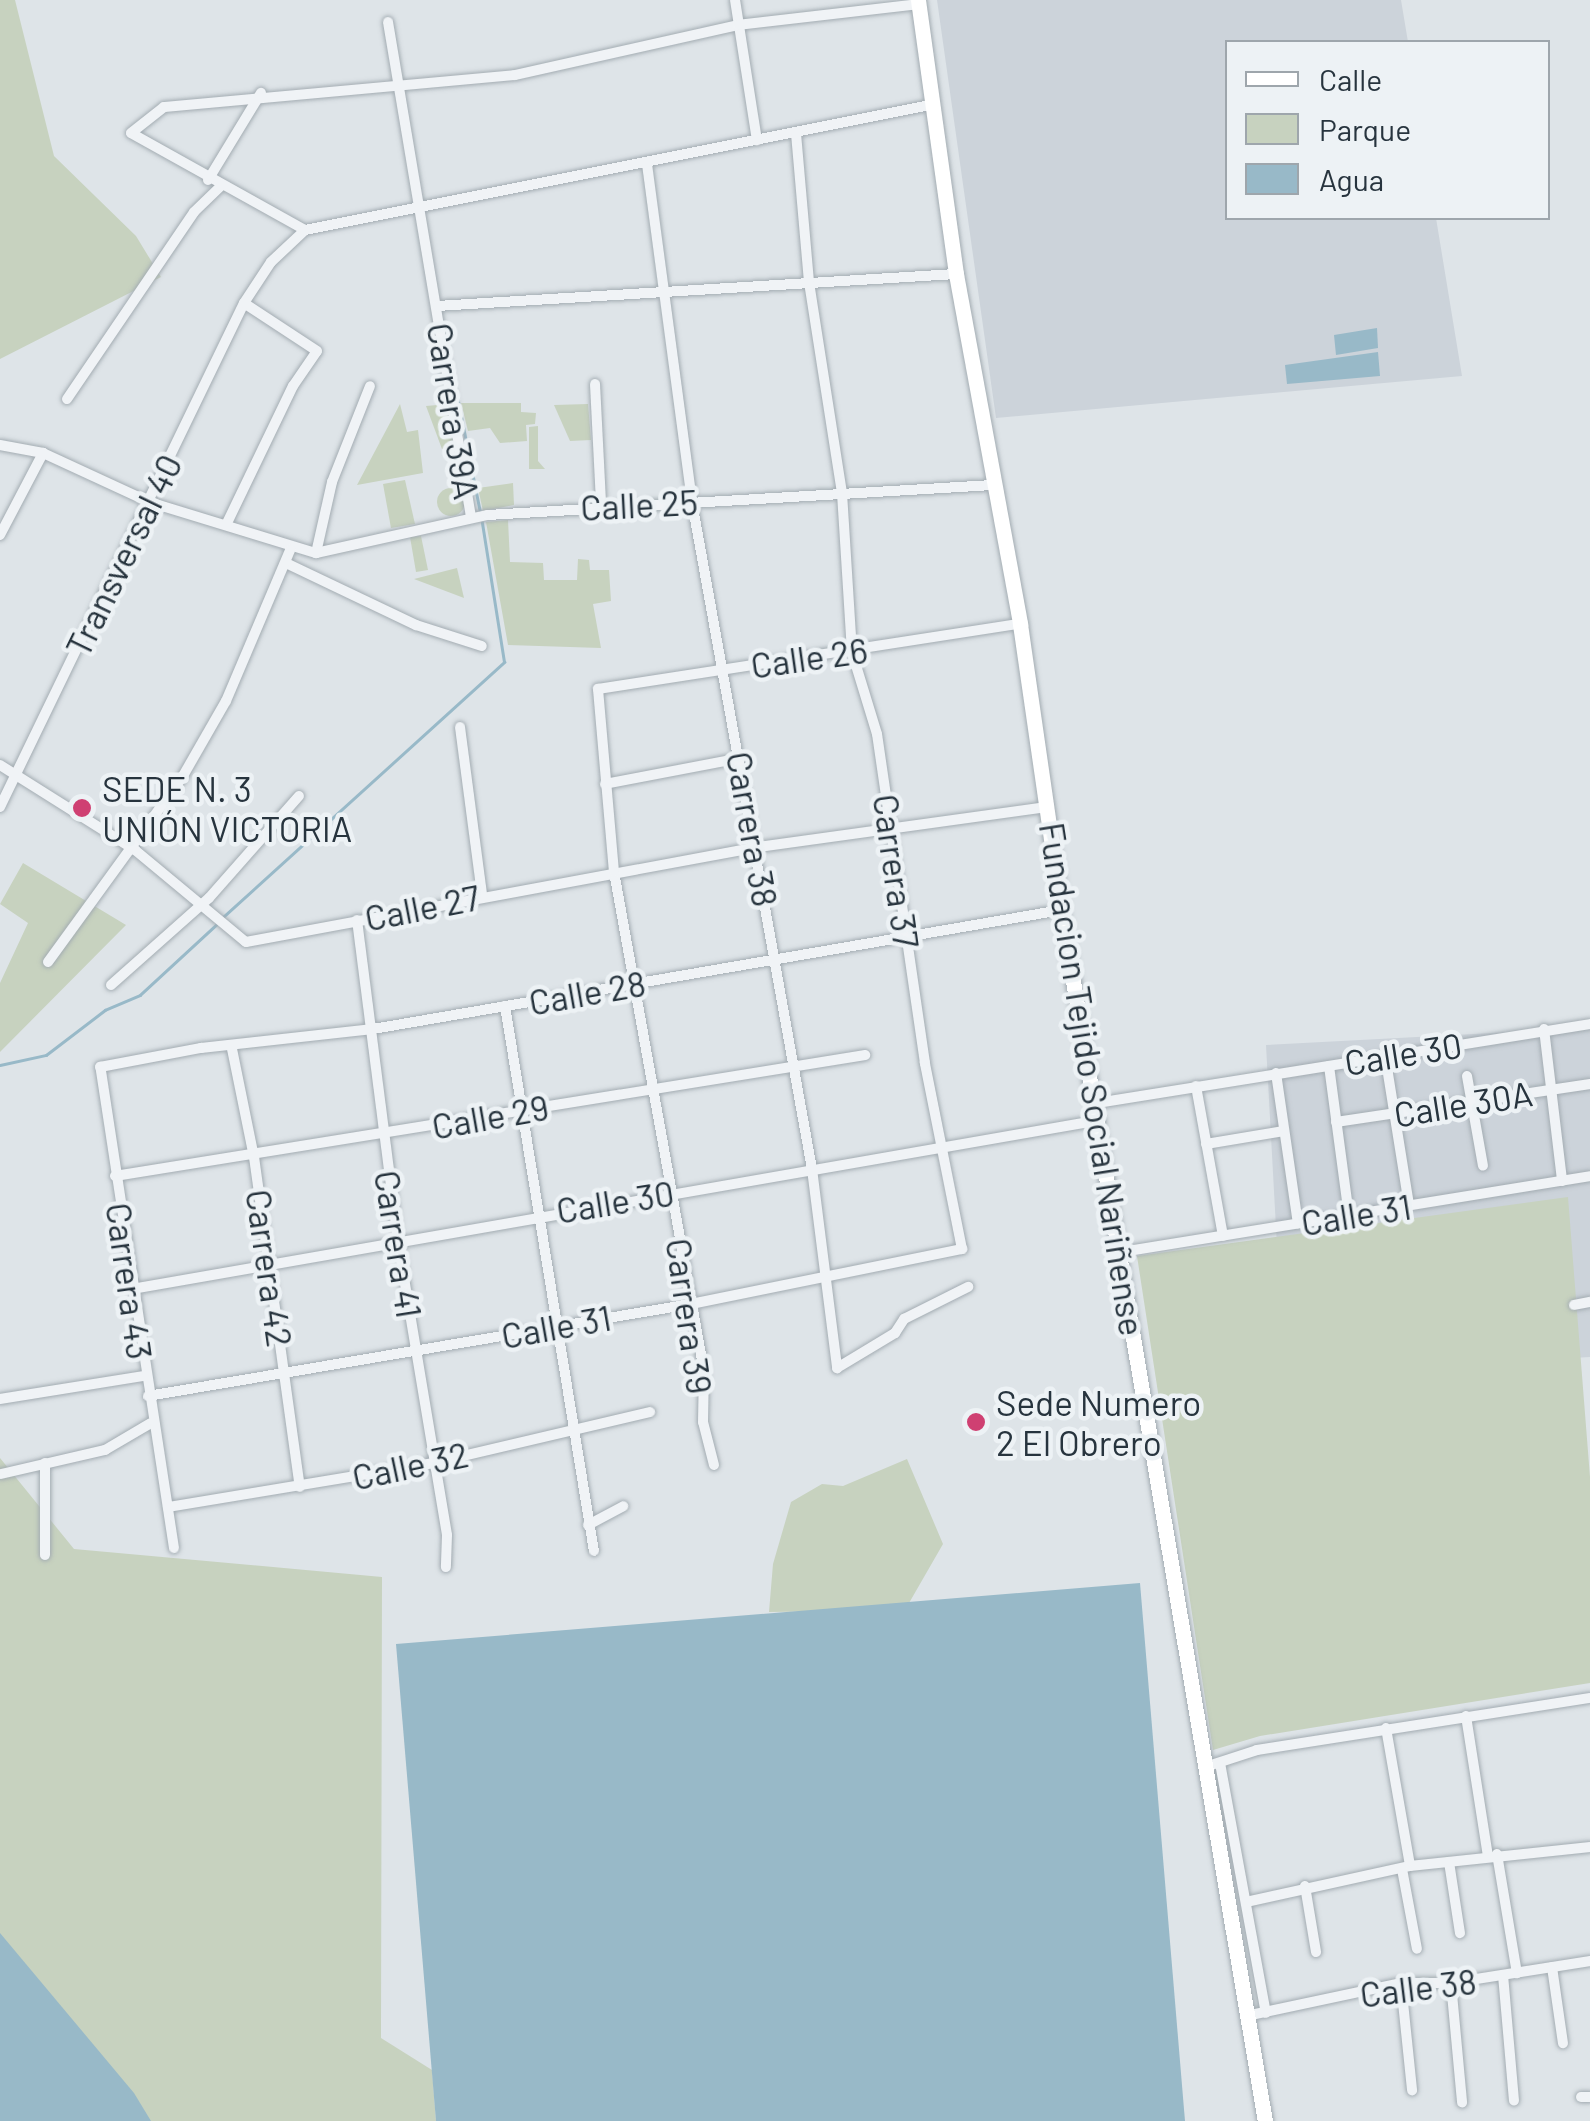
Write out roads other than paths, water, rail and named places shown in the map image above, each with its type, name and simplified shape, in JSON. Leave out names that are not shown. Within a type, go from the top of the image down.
[{"type":"main road","name":"Fundacion Tejido Social Nariñense","points":[[918,2],[956,274],[1020,624],[1061,910],[1212,1765],[1246,2016],[1265,2121]]},
{"type":"street","points":[[736,0],[757,140]]},
{"type":"street","points":[[918,2],[738,25],[515,75],[261,93],[164,106],[131,133],[220,187],[305,230],[934,104]]},
{"type":"street","name":"Carrera 39A","points":[[388,22],[401,86],[416,208],[478,516]]},
{"type":"street","points":[[208,180],[261,93]]},
{"type":"street","name":"Carrera 37","points":[[796,134],[809,282],[842,492],[852,652],[877,734],[906,937],[962,1249]]},
{"type":"street","name":"Carrera 38","points":[[647,164],[692,502],[758,847],[812,1170],[837,1368],[895,1333],[904,1319],[968,1287]]},
{"type":"street","points":[[67,400],[194,212],[220,187]]},
{"type":"street","name":"Transversal 40","points":[[0,807],[244,303],[270,262],[305,230]]},
{"type":"street","points":[[437,306],[956,274]]},
{"type":"street","points":[[227,524],[292,386],[317,351],[313,344],[244,303]]},
{"type":"street","points":[[595,384],[601,504]]},
{"type":"street","points":[[316,553],[332,482],[370,386]]},
{"type":"street","name":"Calle 25","points":[[0,445],[43,453],[149,502],[227,524],[290,550],[316,553],[478,516],[601,504],[993,485]]},
{"type":"street","points":[[0,535],[43,453]]},
{"type":"street","points":[[48,962],[135,850],[226,701],[288,564],[290,550]]},
{"type":"street","points":[[288,564],[416,625],[482,646]]},
{"type":"street","name":"Calle 26","points":[[598,688],[1020,624]]},
{"type":"street","name":"Carrera 39","points":[[598,688],[614,872],[692,1304],[714,1465]]},
{"type":"street","points":[[460,726],[482,895]]},
{"type":"street","points":[[605,784],[741,758]]},
{"type":"street","points":[[0,765],[135,850],[202,902]]},
{"type":"street","points":[[111,986],[202,902],[300,796]]},
{"type":"street","points":[[614,872],[758,847],[1047,807]]},
{"type":"street","name":"Calle 27","points":[[202,902],[246,942],[614,872]]},
{"type":"street","name":"Calle 28","points":[[111,1062],[373,1029],[1061,910]]},
{"type":"street","name":"Carrera 41","points":[[358,920],[383,1136],[434,1463],[446,1568]]},
{"type":"street","points":[[505,1006],[594,1551]]},
{"type":"street","name":"Calle 30","points":[[1097,1103],[1590,1024]]},
{"type":"street","points":[[1544,1029],[1562,1181]]},
{"type":"street","name":"Carrera 42","points":[[232,1049],[254,1156],[300,1487]]},
{"type":"street","name":"Calle 29","points":[[115,1176],[383,1136],[865,1055]]},
{"type":"street","points":[[1385,1055],[1410,1206]]},
{"type":"street","name":"Carrera 43","points":[[111,1062],[98,1073],[174,1548]]},
{"type":"street","points":[[1328,1066],[1349,1215]]},
{"type":"street","points":[[1276,1073],[1298,1224]]},
{"type":"street","points":[[1467,1076],[1483,1166]]},
{"type":"street","name":"Calle 30A","points":[[1336,1122],[1590,1084]]},
{"type":"street","points":[[1196,1086],[1223,1236]]},
{"type":"street","name":"Calle 30","points":[[132,1288],[270,1260],[398,1242],[541,1213],[1100,1120]]},
{"type":"street","points":[[1206,1144],[1284,1131]]},
{"type":"street","name":"Calle 31","points":[[1122,1252],[1590,1176]]},
{"type":"street","name":"Calle 31","points":[[148,1396],[692,1304],[962,1249]]},
{"type":"street","points":[[1574,1304],[1590,1302]]},
{"type":"street","points":[[0,1399],[144,1376]]},
{"type":"street","name":"Calle 32","points":[[168,1507],[434,1463],[650,1412]]},
{"type":"street","points":[[1,1474],[105,1450],[152,1423]]},
{"type":"street","points":[[45,1556],[46,1463]]},
{"type":"street","points":[[588,1525],[623,1506]]},
{"type":"street","points":[[1266,2013],[1246,1902],[1212,1765],[1257,1750],[1590,1698]]},
{"type":"street","points":[[1466,1716],[1517,1973]]},
{"type":"street","points":[[1386,1728],[1417,1949]]},
{"type":"street","points":[[1246,1902],[1305,1886],[1406,1867],[1590,1847]]},
{"type":"street","points":[[1448,1862],[1460,1933]]},
{"type":"street","points":[[1305,1886],[1316,1952]]},
{"type":"street","name":"Calle 38","points":[[1246,2016],[1401,1984],[1452,1984],[1590,1961]]},
{"type":"street","points":[[1552,1968],[1563,2043]]},
{"type":"street","points":[[1503,1975],[1514,2101]]},
{"type":"street","points":[[1401,1984],[1412,2090]]},
{"type":"street","points":[[1452,1984],[1462,2102]]},
{"type":"water","points":[[1377,328],[1378,348],[1336,355],[1334,335]]},
{"type":"water","points":[[1378,352],[1380,376],[1287,384],[1285,365]]},
{"type":"water","points":[[1140,1583],[1185,2121],[436,2121],[396,1644]]},
{"type":"water","points":[[0,1933],[134,2093],[151,2121],[0,2121]]},
{"type":"waterway","points":[[457,394],[481,515]]},
{"type":"waterway","points":[[222,918],[504,662],[482,523]]},
{"type":"waterway","points":[[0,1065],[46,1055],[105,1010],[140,995],[217,924]]},
{"type":"place","name":"SEDE N. 3 UNIÓN VICTORIA","points":[[82,808]]},
{"type":"place","name":"Sede Numero 2 El Obrero","points":[[976,1422]]}]
